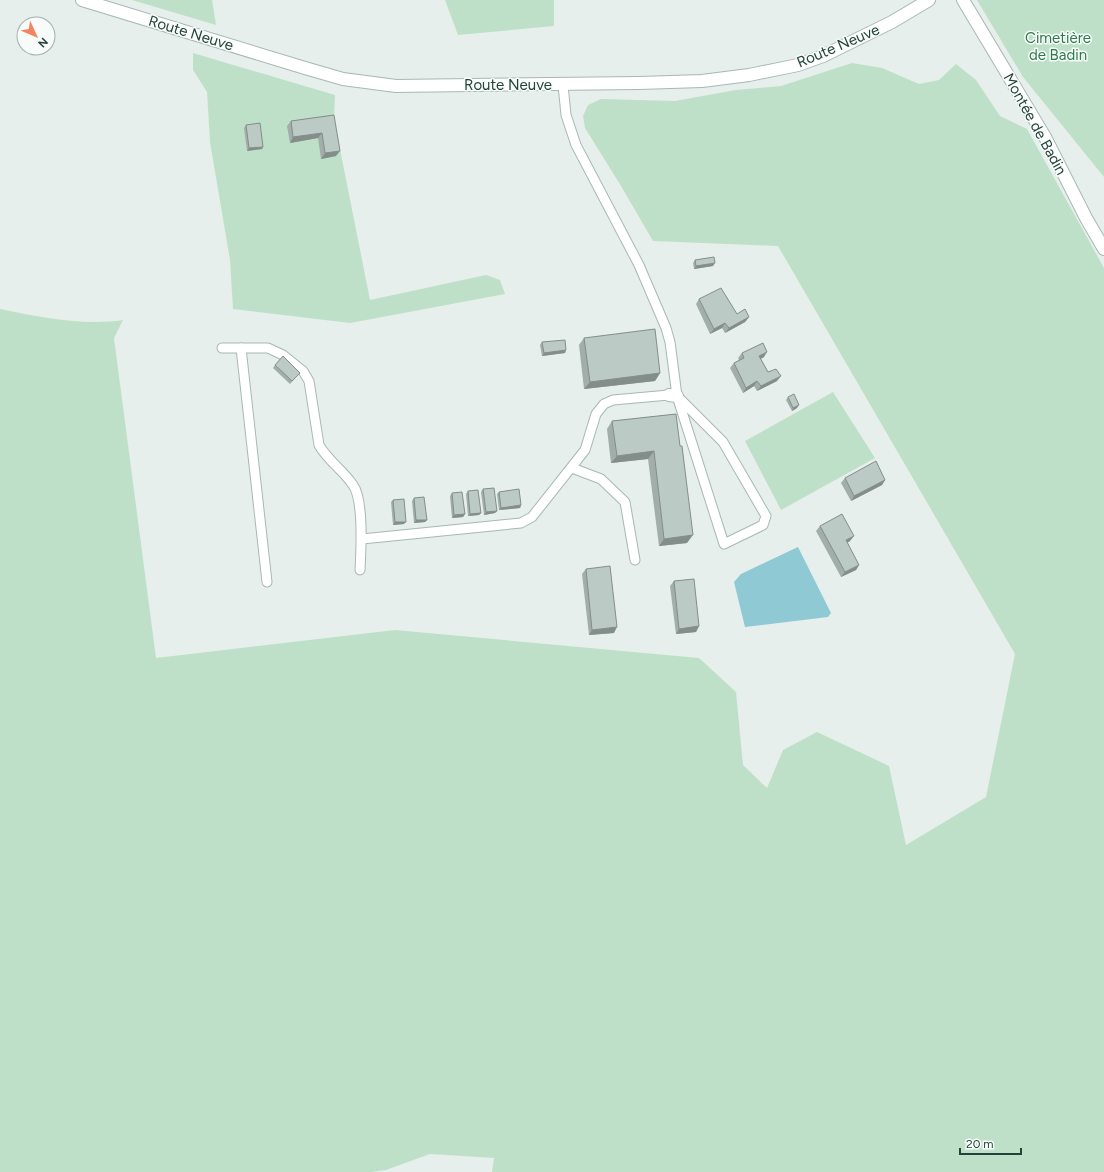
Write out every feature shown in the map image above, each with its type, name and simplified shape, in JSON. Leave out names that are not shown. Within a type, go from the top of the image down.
[{"type":"street","name":"Route Neuve","points":[[82,0],[343,79],[396,86],[563,85],[702,81],[749,75],[798,65],[854,42],[929,0]]},
{"type":"street","name":"Montée de Badin","points":[[963,0],[1045,136],[1086,218],[1104,249]]},
{"type":"lane","points":[[362,539],[521,523],[532,517],[585,450],[596,414],[604,404],[613,400],[673,396],[723,442],[766,516],[763,525],[724,544],[673,396],[666,328],[639,264],[574,139],[566,116],[563,85]]},
{"type":"lane","points":[[222,348],[268,348],[283,355],[303,371],[310,382],[320,445],[324,453],[353,484],[357,492],[362,539],[360,570]]},
{"type":"lane","points":[[241,348],[267,582]]},
{"type":"lane","points":[[572,468],[601,479],[625,502],[635,560]]},
{"type":"green space","points":[[132,0],[212,0],[216,25]]},
{"type":"green space","points":[[445,0],[554,0],[554,26],[458,35]]},
{"type":"green space","name":"Cimetière de Badin","points":[[977,0],[1104,0],[1104,177],[1023,77]]},
{"type":"green space","points":[[193,53],[335,95],[334,119],[370,300],[486,275],[500,280],[505,294],[350,323],[233,309],[230,260],[210,142],[207,92],[193,70]]},
{"type":"green space","points":[[852,63],[882,68],[919,84],[939,80],[956,64],[976,80],[1000,116],[1027,129],[1104,268],[1104,1172],[492,1172],[494,1158],[430,1154],[386,1170],[371,1172],[0,1172],[0,309],[61,320],[108,322],[123,320],[114,338],[156,658],[395,630],[699,658],[736,692],[743,765],[767,788],[783,750],[817,732],[889,766],[906,845],[986,797],[1015,654],[778,246],[653,241],[585,128],[583,116],[588,105],[601,99],[675,101],[736,90],[781,86]]},
{"type":"green space","points":[[833,392],[875,458],[781,510],[745,441]]},
{"type":"water","points":[[798,547],[831,613],[828,617],[745,627],[734,582],[741,574]]},
{"type":"building","points":[[334,115],[340,151],[325,153],[322,133],[293,137],[291,121]]},
{"type":"building","points":[[260,123],[263,147],[249,148],[246,125]]},
{"type":"building","points":[[714,257],[715,263],[696,266],[695,260]]},
{"type":"building","points":[[721,288],[737,314],[745,309],[749,317],[729,328],[725,323],[714,329],[699,299]]},
{"type":"building","points":[[655,329],[660,373],[590,382],[584,338]]},
{"type":"building","points":[[565,340],[566,350],[544,353],[542,342]]},
{"type":"building","points":[[763,343],[767,352],[759,356],[768,372],[776,369],[781,376],[761,386],[757,381],[746,388],[734,363],[744,358],[742,353]]},
{"type":"building","points":[[283,356],[300,373],[292,381],[275,365]]},
{"type":"building","points":[[794,394],[799,405],[793,408],[788,397]]},
{"type":"building","points":[[676,414],[680,446],[682,446],[693,535],[664,539],[654,451],[617,456],[612,421]]},
{"type":"building","points":[[876,461],[885,480],[854,496],[845,478]]},
{"type":"building","points":[[494,488],[497,511],[486,512],[483,489]]},
{"type":"building","points":[[519,489],[521,505],[501,508],[499,492]]},
{"type":"building","points":[[478,490],[481,513],[470,514],[468,491]]},
{"type":"building","points":[[462,492],[465,514],[454,515],[452,493]]},
{"type":"building","points":[[424,497],[427,520],[416,520],[414,498]]},
{"type":"building","points":[[404,499],[406,522],[395,522],[393,500]]},
{"type":"building","points":[[842,514],[854,536],[846,540],[859,565],[845,572],[820,526]]},
{"type":"building","points":[[610,566],[617,627],[592,630],[586,569]]},
{"type":"building","points":[[694,579],[699,626],[679,629],[674,581]]}]
